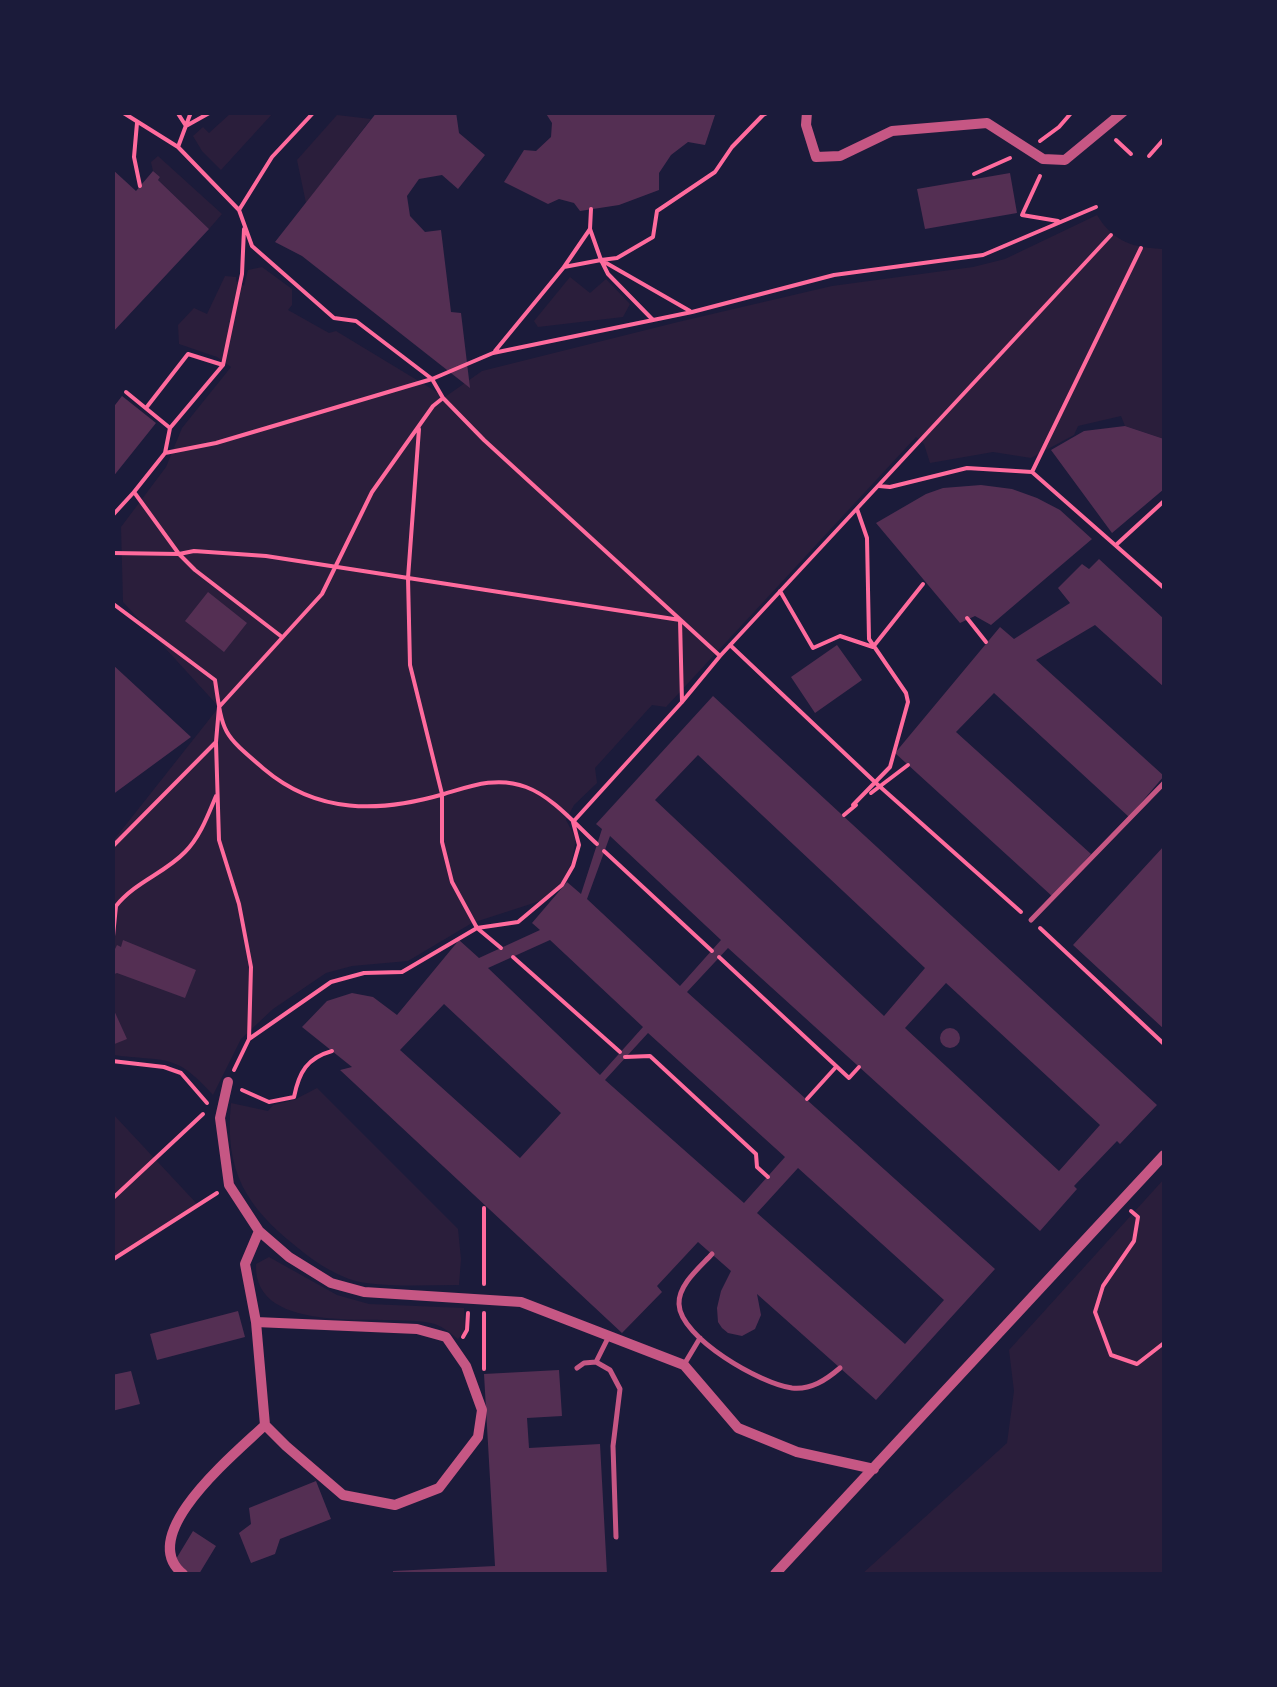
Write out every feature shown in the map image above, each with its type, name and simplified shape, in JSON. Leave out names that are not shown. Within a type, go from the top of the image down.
[{"type":"street","points":[[808,112],[806,125],[816,156],[840,156],[892,131],[987,122],[1043,159],[1051,160],[1065,160],[1123,112]]},
{"type":"street","points":[[228,1082],[220,1118],[229,1185],[259,1231],[289,1257],[331,1283],[364,1292],[521,1302],[684,1366],[738,1428],[797,1452],[874,1469]]},
{"type":"street","points":[[775,1574],[1164,1155]]},
{"type":"street","points":[[256,1322],[418,1328],[446,1337],[456,1348],[482,1410],[478,1437],[439,1488],[396,1506],[343,1494],[265,1424],[256,1322],[245,1264],[259,1231]]},
{"type":"street","points":[[183,1574],[172,1566],[168,1554],[175,1523],[220,1468],[265,1424]]},
{"type":"lane","points":[[1031,920],[1164,783]]},
{"type":"lane","points":[[712,1254],[684,1286],[678,1303],[685,1325],[740,1366],[792,1388],[812,1387],[840,1368]]},
{"type":"lane","points":[[596,1362],[609,1336]]},
{"type":"lane","points":[[684,1366],[700,1338]]},
{"type":"lane","points":[[577,1368],[596,1362],[610,1370],[620,1389],[613,1446],[616,1537]]},
{"type":"path","points":[[176,112],[186,126]]},
{"type":"path","points":[[178,147],[191,112]]},
{"type":"path","points":[[186,126],[211,112]]},
{"type":"path","points":[[240,210],[272,157],[314,112]]},
{"type":"path","points":[[564,267],[617,258],[653,237],[657,211],[715,172],[732,148],[769,112]]},
{"type":"path","points":[[123,113],[178,147],[240,210],[252,246],[334,318],[356,321],[432,379],[443,398],[484,440],[720,656]]},
{"type":"path","points":[[137,122],[134,157],[140,186]]},
{"type":"path","points":[[1105,128],[1131,154]]},
{"type":"path","points":[[1149,156],[1164,140]]},
{"type":"path","points":[[1051,160],[1031,189],[1022,215],[1062,222]]},
{"type":"path","points":[[165,453],[216,443],[432,379],[494,353],[692,312],[834,275],[983,255],[1096,208]]},
{"type":"path","points":[[591,209],[590,228],[608,274],[653,320]]},
{"type":"path","points":[[112,516],[165,453],[170,428],[223,364],[242,274],[244,224]]},
{"type":"path","points":[[494,353],[564,267],[590,228]]},
{"type":"path","points":[[574,822],[730,645],[1110,235]]},
{"type":"path","points":[[1032,472],[1141,248]]},
{"type":"path","points":[[601,260],[692,312]]},
{"type":"path","points":[[146,408],[188,354],[223,364]]},
{"type":"path","points":[[126,392],[170,428]]},
{"type":"path","points":[[332,1051],[316,1056],[302,1070],[294,1097],[269,1102],[228,1082],[249,1039],[251,967],[239,904],[220,840],[216,742],[219,707],[322,594],[372,492],[443,398]]},
{"type":"path","points":[[420,424],[408,578],[410,664],[442,794],[442,842],[452,882],[477,928],[501,948]]},
{"type":"path","points":[[878,486],[890,487],[967,468],[1032,472],[1164,588]]},
{"type":"path","points":[[134,492],[179,554],[282,636]]},
{"type":"path","points":[[1117,544],[1164,501]]},
{"type":"path","points":[[853,806],[893,760],[908,702],[868,635],[868,538],[857,509]]},
{"type":"path","points":[[112,553],[194,551],[266,556],[680,620]]},
{"type":"path","points":[[873,647],[924,584]]},
{"type":"path","points":[[780,591],[813,648],[840,636],[873,647]]},
{"type":"path","points":[[112,603],[215,680],[226,736],[278,781],[311,799],[350,808],[398,805],[482,781],[524,786],[548,799],[597,844]]},
{"type":"path","points":[[966,618],[986,642]]},
{"type":"path","points":[[680,620],[682,702]]},
{"type":"path","points":[[730,645],[876,784],[1164,1044]]},
{"type":"path","points":[[112,847],[216,742]]},
{"type":"path","points":[[844,815],[908,765]]},
{"type":"path","points":[[112,946],[116,906],[184,853],[208,816],[218,791]]},
{"type":"path","points":[[249,1039],[331,982],[364,973],[402,972],[477,928],[518,922],[562,885],[580,845],[574,822]]},
{"type":"path","points":[[604,851],[712,951]]},
{"type":"path","points":[[513,957],[620,1052]]},
{"type":"path","points":[[719,957],[849,1078],[859,1067]]},
{"type":"path","points":[[625,1057],[650,1056],[756,1154],[757,1167],[768,1176]]},
{"type":"path","points":[[112,1062],[181,1073],[211,1107],[112,1199]]},
{"type":"path","points":[[807,1099],[836,1066]]},
{"type":"path","points":[[112,1260],[229,1185]]},
{"type":"path","points":[[1120,1202],[1138,1217],[1134,1241],[1103,1286],[1095,1312],[1101,1335],[1111,1355],[1137,1364],[1164,1342]]},
{"type":"path","points":[[456,1348],[467,1330],[469,1298]]},
{"type":"shaded area","points":[[231,113],[273,113],[221,170],[193,136],[203,127],[209,133]]},
{"type":"shaded area","points":[[337,115],[371,119],[306,203],[297,160]]},
{"type":"shaded area","points":[[158,156],[222,214],[209,229],[158,180],[151,162]]},
{"type":"shaded area","points":[[1097,215],[1110,232],[1125,242],[1164,249],[1164,439],[1125,426],[1121,416],[1078,426],[1074,435],[1031,458],[993,452],[930,463],[924,444],[916,437],[666,707],[652,705],[595,768],[597,783],[574,805],[566,820],[576,839],[571,864],[561,884],[540,901],[472,923],[408,961],[352,966],[326,973],[273,1009],[241,1039],[213,1095],[179,1065],[113,1055],[113,841],[219,707],[123,602],[121,527],[166,467],[182,428],[231,367],[217,357],[179,344],[178,325],[194,308],[207,314],[225,276],[236,277],[244,286],[248,270],[262,267],[292,289],[288,310],[329,333],[336,331],[445,397],[482,371],[678,322],[832,286],[1005,259]]},
{"type":"shaded area","points":[[570,277],[590,293],[606,279],[630,304],[623,317],[538,327],[534,321]]},
{"type":"shaded area","points":[[317,1088],[458,1229],[459,1285],[389,1285],[348,1278],[305,1254],[252,1202],[235,1168],[231,1103],[268,1111],[273,1105]]},
{"type":"shaded area","points":[[113,1114],[198,1205],[113,1260]]},
{"type":"shaded area","points":[[1164,1179],[1164,1574],[862,1574],[1007,1443],[1014,1391],[1009,1350]]},
{"type":"shaded area","points":[[269,1257],[337,1295],[369,1304],[464,1308],[465,1331],[458,1339],[431,1323],[298,1313],[276,1303],[261,1288],[256,1264]]},
{"type":"building","points":[[377,112],[456,112],[459,133],[485,155],[458,189],[442,175],[419,179],[407,196],[410,216],[425,232],[441,230],[451,312],[461,313],[470,388],[302,256],[275,242]]},
{"type":"building","points":[[545,112],[716,112],[705,145],[688,142],[671,155],[659,173],[659,190],[619,205],[580,211],[574,203],[559,199],[548,204],[504,182],[524,150],[536,151],[551,137],[552,123]]},
{"type":"building","points":[[112,169],[136,191],[153,171],[209,229],[112,333]]},
{"type":"building","points":[[1010,173],[1017,213],[925,229],[917,189]]},
{"type":"building","points":[[122,396],[156,423],[112,478],[112,409]]},
{"type":"building","points":[[1125,426],[1164,439],[1164,489],[1112,533],[1051,450],[1084,431]]},
{"type":"building","points":[[981,485],[1012,489],[1037,498],[1060,510],[1092,539],[991,625],[975,616],[960,623],[876,523],[926,494],[943,488]]},
{"type":"building","points":[[1099,559],[1164,619],[1164,687],[1095,625],[1036,660],[1164,776],[1129,817],[994,693],[956,732],[1091,854],[1053,897],[895,753],[1000,627],[1014,639],[1070,603],[1058,588],[1082,564],[1089,569]]},
{"type":"building","points":[[208,592],[247,623],[224,652],[185,621]]},
{"type":"building","points":[[837,645],[862,680],[815,713],[791,677]]},
{"type":"building","points":[[112,664],[191,737],[112,795]]},
{"type":"building","points":[[713,696],[1157,1105],[1074,1186],[1077,1189],[1040,1231],[728,948],[687,992],[995,1269],[876,1400],[757,1294],[761,1315],[755,1329],[742,1336],[722,1328],[717,1308],[731,1271],[698,1242],[657,1286],[662,1292],[622,1333],[340,1070],[352,1067],[302,1027],[327,1001],[352,993],[373,997],[397,1015],[459,940],[479,958],[540,930],[532,923],[567,882],[581,894],[602,829],[596,824]],"holes":[[[698,755],[925,968],[884,1016],[655,800]],[[610,836],[721,940],[680,986],[587,899]],[[550,940],[643,1027],[600,1075],[488,968]],[[946,983],[1100,1125],[1059,1171],[905,1028]],[[444,1004],[561,1113],[520,1158],[400,1050]],[[648,1033],[785,1157],[744,1203],[605,1080]],[[798,1168],[944,1300],[905,1344],[757,1213]]]},
{"type":"building","points":[[1164,846],[1164,1029],[1073,945]]},
{"type":"building","points":[[123,940],[196,970],[185,998],[117,973],[112,975],[112,955]]},
{"type":"building","points":[[112,1006],[127,1039],[112,1045]]},
{"type":"building","points":[[946,1028],[954,1028],[960,1038],[954,1048],[946,1048],[940,1042],[940,1034]]},
{"type":"building","points":[[238,1311],[245,1337],[157,1360],[150,1334]]},
{"type":"building","points":[[559,1370],[562,1416],[527,1418],[529,1448],[600,1444],[607,1574],[393,1574],[495,1566],[484,1374]]},
{"type":"building","points":[[131,1371],[140,1404],[112,1411],[112,1375]]},
{"type":"building","points":[[316,1481],[331,1519],[280,1539],[275,1554],[251,1563],[239,1533],[251,1524],[249,1508]]},
{"type":"building","points":[[193,1531],[216,1546],[199,1574],[189,1574],[173,1564]]}]
